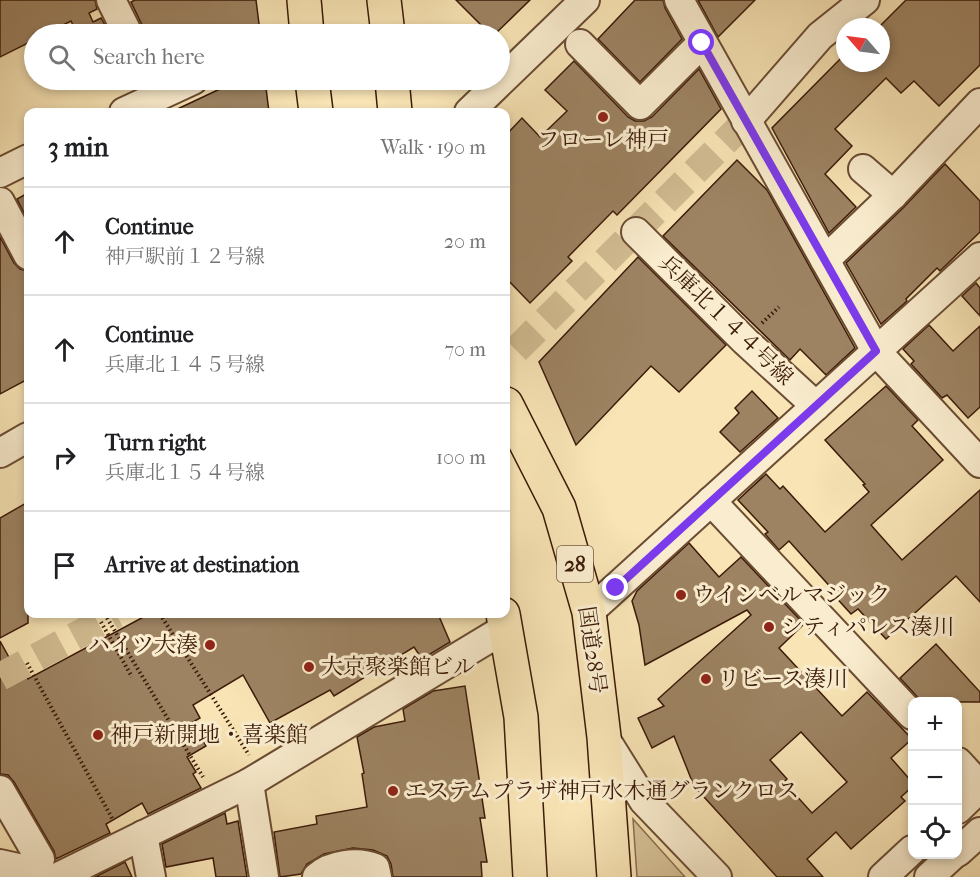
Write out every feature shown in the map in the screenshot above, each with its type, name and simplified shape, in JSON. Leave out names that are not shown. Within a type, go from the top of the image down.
[{"type":"highway","points":[[384,0],[387,24]]},
{"type":"highway","points":[[313,90],[316,108]]},
{"type":"highway","points":[[393,90],[395,108]]},
{"type":"highway","name":"国道28号","points":[[510,412],[559,508],[589,612],[604,737],[614,877]]},
{"type":"highway","points":[[504,621],[521,717],[530,877]]},
{"type":"street","points":[[111,0],[123,24]]},
{"type":"street","points":[[510,72],[585,0]]},
{"type":"street","points":[[679,0],[876,351],[980,463]]},
{"type":"street","points":[[746,121],[820,36],[865,0]]},
{"type":"street","points":[[580,44],[640,105],[702,43]]},
{"type":"street","points":[[129,108],[151,90]]},
{"type":"street","points":[[473,108],[492,90]]},
{"type":"street","points":[[825,260],[893,195],[980,103]]},
{"type":"street","points":[[0,173],[24,161]]},
{"type":"street","points":[[863,169],[893,195]]},
{"type":"street","points":[[0,202],[24,247]]},
{"type":"street","name":"兵庫北１４４号線","points":[[636,232],[745,341],[816,406]]},
{"type":"street","points":[[589,612],[980,257]]},
{"type":"street","points":[[0,453],[24,439]]},
{"type":"street","points":[[711,501],[908,711]]},
{"type":"street","points":[[0,864],[44,875],[135,839],[256,779],[504,621]]},
{"type":"street","points":[[604,737],[644,801],[717,877]]},
{"type":"street","points":[[961,805],[980,787],[962,767]]},
{"type":"street","points":[[256,779],[264,877]]},
{"type":"street","points":[[0,790],[40,860],[44,875]]},
{"type":"street","points":[[962,848],[980,832]]},
{"type":"street","points":[[135,839],[151,877]]},
{"type":"street","points":[[883,877],[908,854]]},
{"type":"street","points":[[929,877],[949,859]]},
{"type":"street","points":[[317,877],[326,869],[364,863],[375,868],[377,877]]},
{"type":"path","points":[[107,618],[216,799]]},
{"type":"path","points":[[162,618],[256,779]]},
{"type":"path","points":[[101,622],[132,677]]},
{"type":"path","points":[[27,663],[135,839]]},
{"type":"shaded area","points":[[633,819],[685,877],[637,877]]},
{"type":"building","points":[[0,0],[95,0],[97,9],[89,13],[93,22],[101,18],[104,24],[72,24],[71,21],[65,24],[24,24],[24,45],[0,57]]},
{"type":"building","points":[[135,0],[256,0],[259,24],[142,24],[131,2]]},
{"type":"building","points":[[456,0],[530,0],[505,24],[480,24]]},
{"type":"building","points":[[635,0],[663,0],[682,39],[640,82],[598,39]]},
{"type":"building","points":[[698,0],[755,0],[718,37]]},
{"type":"building","points":[[906,0],[980,0],[980,65],[939,106],[914,81],[901,93],[886,78],[835,129],[852,146],[825,174],[856,207],[829,233],[772,128],[836,63],[836,72],[890,72],[890,18],[888,18]]},
{"type":"building","points":[[574,61],[628,117],[635,121],[644,121],[652,117],[699,69],[721,109],[617,215],[613,211],[568,257],[572,261],[530,303],[510,282],[510,131],[522,118],[540,137],[567,111],[545,90]]},
{"type":"building","points":[[218,90],[266,90],[268,108],[180,108]]},
{"type":"building","points":[[737,160],[767,190],[855,348],[826,375],[800,349],[790,360],[663,236]]},
{"type":"building","points":[[945,164],[980,201],[980,232],[940,271],[937,268],[906,299],[907,301],[881,324],[846,263]]},
{"type":"building","points":[[24,195],[24,213],[17,199]]},
{"type":"building","points":[[0,237],[14,263],[24,270],[24,381],[0,394]]},
{"type":"building","points":[[638,257],[726,345],[679,392],[651,366],[576,445],[539,362]]},
{"type":"building","points":[[976,283],[980,288],[980,316],[962,296]]},
{"type":"building","points":[[929,325],[953,351],[980,326],[980,407],[968,418],[947,395],[942,398],[911,364],[914,361],[903,349]]},
{"type":"building","points":[[886,386],[918,420],[912,426],[943,460],[871,525],[902,560],[980,490],[980,602],[956,576],[886,639],[858,609],[851,614],[832,593],[834,591],[789,541],[779,550],[765,534],[768,532],[738,500],[766,474],[780,489],[783,486],[825,532],[869,492],[863,485],[865,484],[825,440]]},
{"type":"building","points":[[752,391],[778,418],[740,452],[720,432],[739,413],[735,408]]},
{"type":"building","points":[[24,504],[24,618],[28,618],[28,623],[0,638],[0,518]]},
{"type":"building","points":[[689,543],[719,577],[741,557],[804,624],[779,648],[842,716],[867,692],[908,735],[908,743],[891,758],[908,777],[908,791],[901,797],[905,801],[851,849],[836,832],[807,859],[823,877],[777,877],[694,786],[674,736],[652,748],[638,718],[664,706],[658,699],[751,615],[747,610],[645,665],[639,625],[632,601],[637,591]],"holes":[[[801,732],[847,782],[812,813],[784,782],[787,779],[770,760]]]},
{"type":"building","points":[[142,618],[440,618],[450,642],[422,659],[414,647],[334,696],[330,690],[270,723],[243,675],[193,705],[200,718],[193,722],[206,746],[187,757],[196,772],[193,774],[201,788],[148,814],[142,803],[106,824],[110,833],[56,859],[54,851],[14,782],[8,775],[0,774],[0,641],[21,679],[27,676],[28,679]]},
{"type":"building","points":[[936,644],[980,692],[980,702],[962,702],[962,697],[917,697],[900,678]]},
{"type":"building","points":[[465,686],[485,818],[480,818],[487,862],[481,862],[482,877],[393,877],[387,856],[373,850],[353,848],[324,854],[307,864],[301,874],[280,877],[274,832],[317,824],[316,816],[367,807],[362,774],[364,773],[357,737],[374,727],[405,721],[403,709],[433,691]]},
{"type":"building","points":[[225,813],[227,824],[238,821],[247,877],[216,877],[213,858],[166,867],[162,844]]},
{"type":"building","points":[[125,862],[132,877],[95,877]]},
{"type":"tunnel","points":[[516,350],[746,121]]},
{"type":"tunnel","points":[[0,677],[109,618]]},
{"type":"place","name":"フローレ神戸","points":[[603,117]]},
{"type":"place","name":"ウインベルマジック","points":[[681,595]]},
{"type":"place","name":"シティパレス湊川","points":[[769,627]]},
{"type":"place","name":"ハイツ大湊","points":[[210,645]]},
{"type":"place","name":"大京聚楽館ビル","points":[[309,667]]},
{"type":"place","name":"リビース湊川","points":[[706,679]]},
{"type":"place","name":"神戸新開地・喜楽館","points":[[98,735]]},
{"type":"place","name":"エステムプラザ神戸水木通グランクロス","points":[[393,791]]},
{"type":"route","points":[[616,588],[876,351],[702,43]]}]
